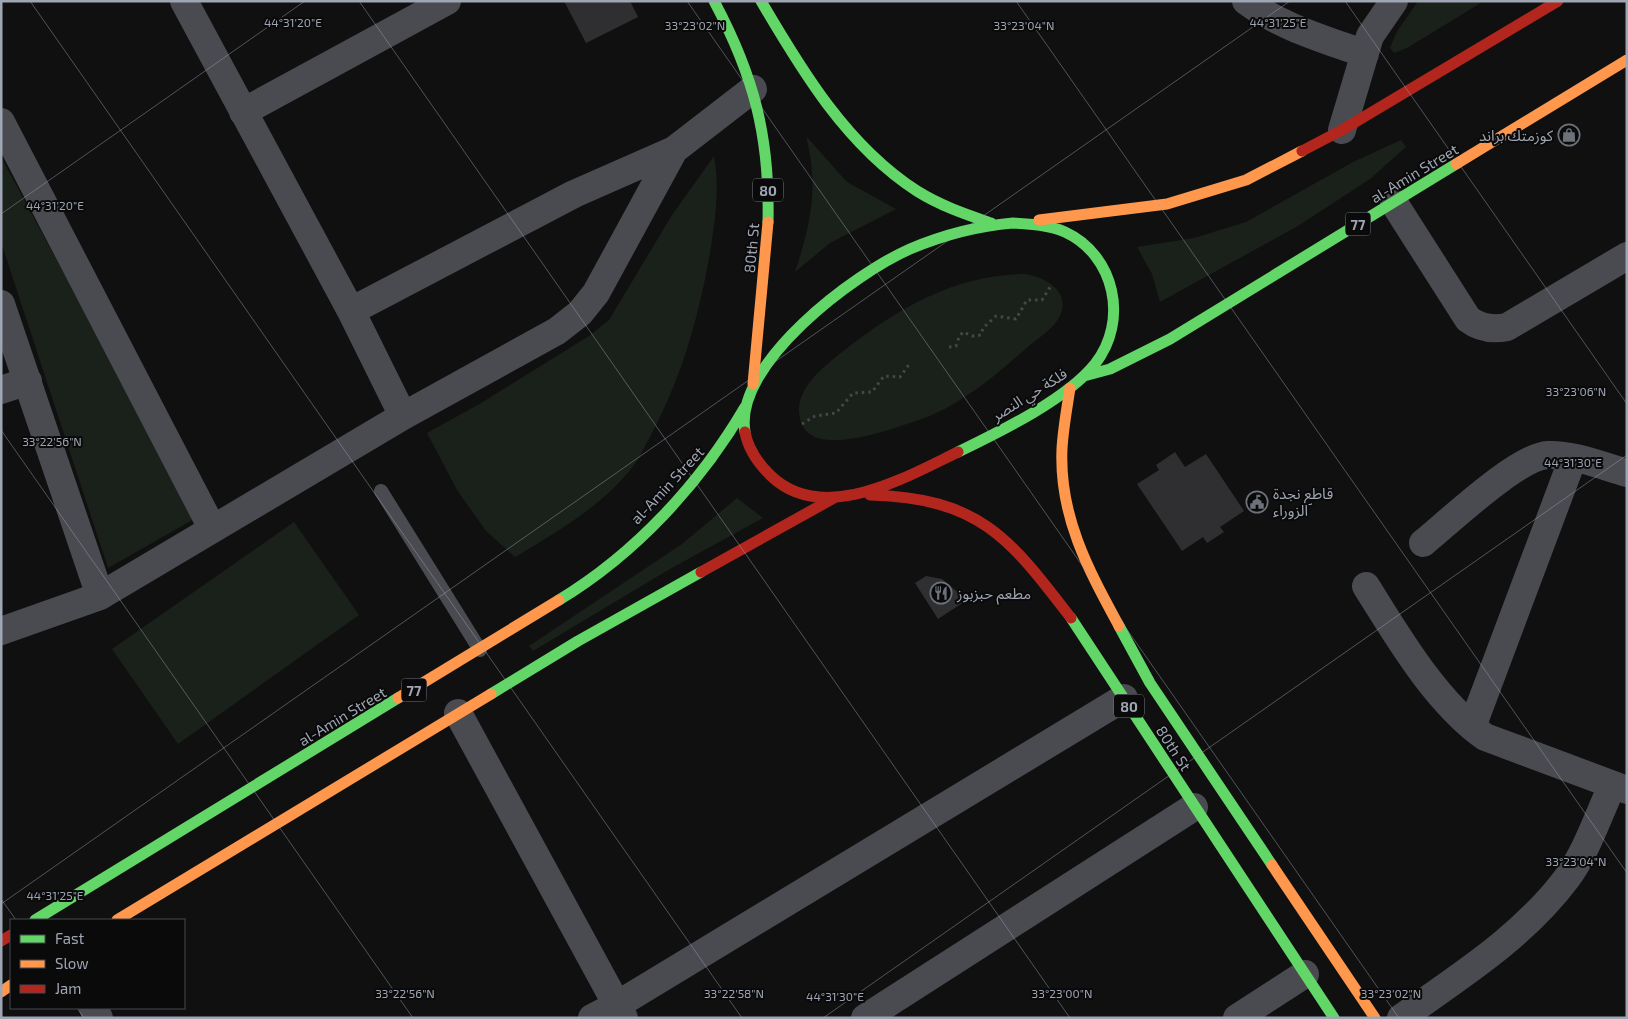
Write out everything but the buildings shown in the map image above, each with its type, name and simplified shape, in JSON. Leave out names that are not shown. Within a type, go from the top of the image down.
[{"type":"main road","name":"80th St","points":[[714,1],[738,50],[753,90],[765,149],[769,210],[752,386]]},
{"type":"main road","points":[[761,1],[793,56],[824,102],[861,144],[904,182],[947,208],[995,224]]},
{"type":"main road","points":[[1013,223],[1148,207],[1207,193],[1246,180],[1342,130],[1558,1]]},
{"type":"main road","name":"al-Amin Street","points":[[1084,376],[1110,369],[1170,339],[1627,60]]},
{"type":"main road","name":"فلكة حي النصر","points":[[1013,223],[1042,225],[1072,234],[1085,243],[1105,267],[1114,296],[1112,331],[1096,362],[1084,376],[1070,388],[986,438],[912,473],[851,496],[834,498],[800,494],[789,490],[759,464],[748,445],[744,425],[745,406],[752,386],[777,353],[800,328],[858,279],[905,251],[933,239],[972,227],[1013,223]]},
{"type":"main road","name":"80th St","points":[[1070,388],[1062,449],[1064,491],[1068,516],[1091,575],[1150,683],[1375,1018]]},
{"type":"main road","name":"al-Amin Street","points":[[37,919],[555,604],[612,563],[675,502],[707,467],[728,438],[745,406]]},
{"type":"main road","name":"80th St","points":[[851,496],[877,494],[906,496],[944,504],[965,512],[986,524],[1027,561],[1051,590],[1124,698],[1334,1018]]},
{"type":"main road","points":[[119,919],[578,640],[834,498]]},
{"type":"street","points":[[184,1],[351,311],[403,416]]},
{"type":"street","points":[[243,112],[447,1]]},
{"type":"street","points":[[1246,1],[1270,17],[1365,54]]},
{"type":"street","points":[[1342,130],[1370,36],[1394,1]]},
{"type":"street","points":[[351,311],[574,194],[674,150],[753,90]]},
{"type":"street","points":[[1,122],[212,528]]},
{"type":"street","points":[[1,632],[100,596],[403,416],[531,347],[580,313],[596,293],[674,150]]},
{"type":"street","points":[[1394,203],[1468,319],[1485,328],[1495,330],[1507,327],[1627,256]]},
{"type":"street","points":[[1,304],[100,596]]},
{"type":"street","points":[[1,390],[28,381]]},
{"type":"street","points":[[1423,543],[1519,466],[1548,455],[1573,458],[1627,473]]},
{"type":"street","points":[[1472,727],[1573,458]]},
{"type":"street","points":[[1366,586],[1419,665],[1454,710],[1472,727],[1485,737],[1619,788],[1567,878],[1542,906],[1486,959],[1401,1018]]},
{"type":"street","points":[[592,1018],[620,1012],[1124,698]]},
{"type":"street","points":[[458,713],[620,1012]]},
{"type":"street","points":[[865,1018],[1194,807]]},
{"type":"street","points":[[1237,1018],[1305,974]]},
{"type":"lane","points":[[380,491],[480,650]]},
{"type":"path","points":[[949,347],[956,346],[958,337],[963,332],[973,336],[981,335],[983,328],[996,316],[1016,318],[1027,300],[1042,300],[1052,284]]},
{"type":"path","points":[[802,424],[815,416],[836,412],[854,393],[872,392],[884,376],[900,377],[910,363]]},
{"type":"shaded area","points":[[1418,1],[1484,1],[1407,48],[1394,53],[1390,48],[1396,33]]},
{"type":"shaded area","points":[[806,136],[847,182],[896,209],[830,243],[795,272],[809,221],[811,205],[812,172]]},
{"type":"shaded area","points":[[1401,140],[1406,147],[1370,179],[1298,226],[1160,302],[1152,274],[1137,247],[1194,238],[1246,222],[1353,162]]},
{"type":"shaded area","points":[[714,156],[717,181],[716,205],[705,278],[687,349],[660,417],[636,462],[609,493],[579,517],[515,557],[486,531],[457,490],[427,433],[481,403],[589,336],[609,320],[672,215]]},
{"type":"shaded area","points":[[1,157],[196,518],[108,568],[1,242]]},
{"type":"shaded area","points":[[1026,274],[1048,282],[1055,287],[1062,299],[1063,307],[1060,316],[1046,332],[988,381],[958,402],[925,418],[881,432],[849,439],[833,440],[819,438],[808,432],[801,422],[799,409],[801,397],[805,389],[826,365],[871,330],[933,294],[955,286],[1001,275]]},
{"type":"shaded area","points":[[737,498],[763,518],[670,569],[533,651],[529,646],[682,544]]},
{"type":"shaded area","points":[[294,522],[359,615],[178,744],[112,649]]},
{"type":"traffic: fast","points":[[714,1],[740,55],[757,108],[766,162],[768,222]]},
{"type":"traffic: fast","points":[[761,1],[810,80],[848,130],[869,152],[892,173],[917,191],[953,209],[991,223]]},
{"type":"traffic: fast","points":[[1084,376],[1110,369],[1170,339],[1456,164]]},
{"type":"traffic: fast","points":[[958,452],[1031,414],[1067,390],[1095,364],[1106,347],[1112,328],[1114,309],[1112,290],[1096,256],[1082,243],[1065,232],[1046,226],[1013,223]]},
{"type":"traffic: fast","points":[[745,432],[746,406],[758,378],[777,351],[802,324],[830,300],[859,278],[910,249],[960,232],[986,226],[1013,223]]},
{"type":"traffic: fast","points":[[559,600],[587,582],[614,561],[664,515],[708,463],[745,407]]},
{"type":"traffic: fast","points":[[491,694],[578,641],[701,572]]},
{"type":"traffic: fast","points":[[1071,618],[1334,1018]]},
{"type":"traffic: fast","points":[[1119,626],[1150,683],[1272,865]]},
{"type":"traffic: fast","points":[[37,919],[398,698]]},
{"type":"traffic: slow","points":[[1456,164],[1627,60]]},
{"type":"traffic: slow","points":[[1039,220],[1167,204],[1246,180],[1302,151]]},
{"type":"traffic: slow","points":[[753,384],[768,222]]},
{"type":"traffic: slow","points":[[1070,388],[1062,449],[1062,474],[1065,497],[1078,541],[1087,563],[1119,626]]},
{"type":"traffic: slow","points":[[398,698],[559,600]]},
{"type":"traffic: slow","points":[[119,919],[491,694]]},
{"type":"traffic: slow","points":[[1272,865],[1375,1018]]},
{"type":"traffic: slow","points":[[1,992],[10,986]]},
{"type":"traffic: jam","points":[[1302,151],[1342,130],[1558,1]]},
{"type":"traffic: jam","points":[[745,432],[748,444],[754,455],[770,475],[791,490],[814,497],[838,497],[863,492],[913,474],[958,452]]},
{"type":"traffic: jam","points":[[870,495],[907,498],[939,504],[965,514],[988,527],[1009,544],[1029,565],[1071,618]]},
{"type":"traffic: jam","points":[[701,572],[834,498]]},
{"type":"traffic: jam","points":[[1,941],[10,936]]},
{"type":"place","name":"كوزمتك براند","points":[[1569,135]]},
{"type":"place","name":"قاطع نجدة الزوراء","points":[[1257,502]]},
{"type":"place","name":"مطعم حبزبوز","points":[[941,593]]}]
